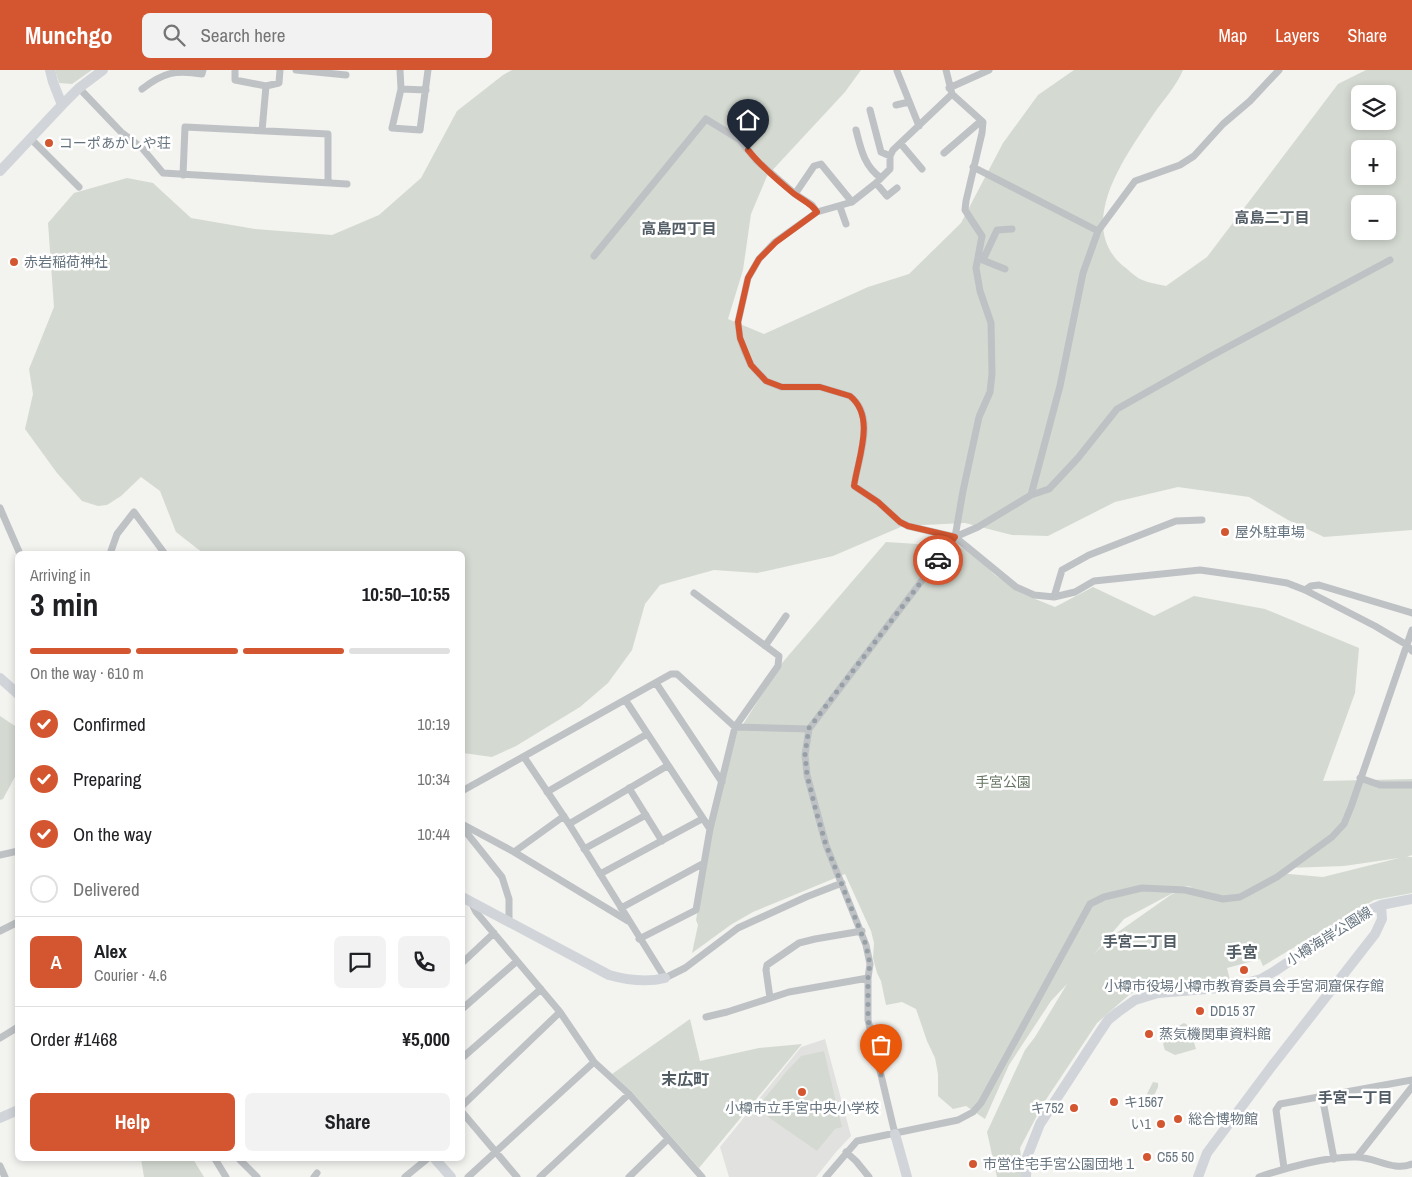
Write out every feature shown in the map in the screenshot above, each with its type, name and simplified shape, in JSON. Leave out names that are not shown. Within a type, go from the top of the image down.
[{"type":"street","points":[[50,70],[52,82],[62,105]]},
{"type":"street","points":[[0,171],[79,88],[103,70]]},
{"type":"street","points":[[142,88],[156,78],[169,73],[202,74],[203,70]]},
{"type":"street","points":[[235,70],[235,80],[266,86],[279,82],[280,70]]},
{"type":"street","points":[[296,70],[346,75]]},
{"type":"street","points":[[400,70],[401,89],[392,128],[420,130],[428,70]]},
{"type":"street","points":[[946,70],[950,91],[983,122],[965,210],[982,236],[980,259]]},
{"type":"street","points":[[989,70],[950,91],[919,126],[893,150],[890,156],[890,169],[879,180],[852,202],[840,207],[817,212],[776,242],[759,259],[748,278],[738,322],[740,338],[751,365],[766,381],[782,387],[820,387],[854,399],[862,409],[864,416],[863,440],[854,486],[878,502],[900,522],[908,526],[955,537],[1016,587],[1034,596],[1054,597],[1075,592],[1094,581],[1200,570],[1287,583],[1305,590],[1375,626],[1407,645],[1412,651]]},
{"type":"street","points":[[1031,495],[1060,386],[1083,273],[1098,231],[1135,182],[1180,165],[1194,156],[1223,124],[1250,101],[1279,70]]},
{"type":"street","points":[[897,71],[919,126]]},
{"type":"street","points":[[262,131],[266,86]]},
{"type":"street","points":[[79,88],[121,132],[142,148],[163,174],[347,184]]},
{"type":"street","points":[[401,89],[426,90]]},
{"type":"street","points":[[896,104],[909,102]]},
{"type":"street","points":[[870,110],[881,152],[890,156]]},
{"type":"street","points":[[594,256],[706,119],[740,140],[756,160],[795,194],[812,205],[817,212]]},
{"type":"street","points":[[944,153],[981,121]]},
{"type":"street","points":[[183,175],[185,127],[328,134],[328,182]]},
{"type":"street","points":[[856,130],[864,159],[888,196],[897,188]]},
{"type":"street","points":[[31,140],[79,187]]},
{"type":"street","points":[[901,144],[922,170]]},
{"type":"street","points":[[795,194],[814,166],[822,164],[852,202]]},
{"type":"street","points":[[974,167],[1098,231]]},
{"type":"street","points":[[840,207],[846,224]]},
{"type":"street","points":[[907,1177],[868,1020],[870,964],[862,931],[824,838],[807,775],[805,754],[809,728],[955,537],[962,491],[979,417],[990,392],[992,374],[991,324],[976,268],[997,230],[1012,229]]},
{"type":"street","points":[[980,259],[1005,268]]},
{"type":"street","points":[[955,537],[978,527],[1031,495],[1049,489],[1078,458],[1117,409],[1390,260]]},
{"type":"street","points":[[0,508],[2,519],[18,551]]},
{"type":"street","points":[[111,551],[118,534],[134,512],[164,551]]},
{"type":"street","points":[[1054,597],[1062,570],[1089,555],[1176,521],[1202,520]]},
{"type":"street","points":[[1305,590],[1311,586],[1319,585],[1412,613]]},
{"type":"street","points":[[639,939],[696,910],[710,829],[735,728],[778,666],[779,656],[694,593]]},
{"type":"street","points":[[765,646],[786,616]]},
{"type":"street","points":[[826,1177],[846,1152],[857,1142],[958,1120],[973,1112],[981,1104],[1090,904],[1104,897],[1142,888],[1186,890],[1223,899],[1240,897],[1277,877],[1332,837],[1344,824],[1412,630]]},
{"type":"street","points":[[465,789],[626,701],[671,674],[677,674],[735,728],[809,728]]},
{"type":"street","points":[[0,678],[15,691]]},
{"type":"street","points":[[656,683],[722,782]]},
{"type":"street","points":[[626,701],[710,829]]},
{"type":"street","points":[[547,792],[647,734]]},
{"type":"street","points":[[524,757],[564,816],[665,978]]},
{"type":"street","points":[[568,824],[667,766]]},
{"type":"street","points":[[1360,778],[1380,785],[1412,784]]},
{"type":"street","points":[[629,788],[662,841]]},
{"type":"street","points":[[584,849],[646,814]]},
{"type":"street","points":[[514,852],[564,816]]},
{"type":"street","points":[[600,874],[702,819]]},
{"type":"street","points":[[465,827],[514,852],[631,923]]},
{"type":"street","points":[[465,829],[502,877],[510,899],[509,921]]},
{"type":"street","points":[[0,855],[15,852]]},
{"type":"street","points":[[621,908],[704,863]]},
{"type":"street","points":[[467,900],[609,975],[629,980],[651,981],[665,978],[684,968],[738,928],[798,900],[842,884]]},
{"type":"street","name":"小樽海岸公園線","points":[[1026,1177],[1028,1157],[1040,1124],[1108,1020],[1127,1004],[1158,993],[1232,987],[1261,979],[1360,914],[1381,905],[1412,899]]},
{"type":"street","points":[[467,900],[560,1012],[594,1062],[629,1094],[702,1177]]},
{"type":"street","points":[[1198,1177],[1208,1153],[1272,1066],[1375,934],[1382,919],[1381,905]]},
{"type":"street","points":[[0,931],[15,924]]},
{"type":"street","points":[[770,998],[767,965],[798,943],[815,938],[862,931]]},
{"type":"street","points":[[465,960],[494,933]]},
{"type":"street","points":[[465,1006],[517,961]]},
{"type":"street","points":[[706,1017],[789,992],[868,978]]},
{"type":"street","points":[[465,1055],[540,989]]},
{"type":"street","points":[[465,1103],[560,1012]]},
{"type":"street","points":[[0,1038],[15,1029]]},
{"type":"street","points":[[468,1177],[594,1062]]},
{"type":"street","points":[[1284,1168],[1276,1110],[1280,1104],[1412,1080]]},
{"type":"street","points":[[1358,1157],[1412,1087]]},
{"type":"street","points":[[540,1177],[629,1094]]},
{"type":"street","points":[[1322,1096],[1334,1159]]},
{"type":"street","points":[[0,1118],[15,1111]]},
{"type":"street","points":[[465,1115],[517,1177]]},
{"type":"street","points":[[629,1177],[668,1139]]},
{"type":"street","points":[[846,1152],[869,1177]]},
{"type":"street","points":[[1259,1177],[1284,1168],[1334,1159],[1358,1157],[1404,1168],[1412,1164]]},
{"type":"street","points":[[217,1161],[226,1177]]},
{"type":"street","points":[[241,1161],[256,1177]]},
{"type":"street","points":[[409,1176],[425,1161]]},
{"type":"street","points":[[437,1161],[451,1177]]},
{"type":"street","points":[[0,1166],[5,1177]]},
{"type":"shaded area","name":"小樽市立手宮中央小学校","points":[[825,1039],[851,1136],[816,1177],[729,1177],[720,1147],[801,1047]]},
{"type":"green space","points":[[55,70],[92,70],[72,84],[59,83]]},
{"type":"green space","points":[[512,70],[861,70],[845,92],[767,176],[751,214],[743,270],[728,319],[764,334],[868,287],[909,274],[961,223],[1003,143],[1038,95],[1074,70],[1183,70],[1119,169],[1104,209],[1103,229],[1109,248],[1122,265],[1140,279],[1166,286],[1207,257],[1338,84],[1366,70],[1412,70],[1412,530],[1324,537],[1288,520],[1249,497],[1178,487],[1115,502],[1048,536],[1012,535],[965,523],[903,526],[833,556],[757,573],[714,570],[660,585],[645,604],[632,650],[608,683],[580,707],[516,746],[492,757],[465,753],[465,551],[201,551],[176,532],[160,491],[141,477],[121,496],[107,505],[98,506],[82,501],[57,473],[25,429],[33,394],[29,369],[54,307],[48,223],[74,193],[127,178],[153,183],[191,218],[255,229],[332,235],[379,215],[421,178],[457,111]]},
{"type":"green space","name":"手宮公園","points":[[886,542],[949,546],[952,548],[954,544],[972,553],[995,575],[1023,594],[1055,607],[1093,587],[1154,616],[1194,596],[1265,609],[1359,648],[1355,693],[1323,781],[1412,779],[1412,855],[1407,857],[1412,857],[1412,893],[1374,900],[1263,966],[1260,959],[1227,968],[1230,980],[1162,983],[1130,994],[1097,1023],[1043,1104],[1020,1148],[1023,1177],[997,1177],[987,1132],[1025,1050],[1067,984],[1051,1001],[1009,1065],[985,1119],[966,1106],[953,1109],[938,1096],[938,1074],[935,1058],[916,1009],[902,1002],[886,1005],[881,981],[873,958],[874,943],[871,931],[845,874],[753,912],[732,924],[692,953],[698,925],[696,920],[710,839],[738,729],[740,729],[782,663]],"holes":[[[1399,858],[1323,877],[1278,873],[1288,868],[1344,866]],[[1186,886],[1192,887],[1172,894],[1111,937],[1094,954],[1124,919]]]},
{"type":"green space","points":[[0,716],[15,726],[15,777],[3,799],[0,800]]},
{"type":"green space","points":[[690,1019],[700,1061],[759,1048],[802,1044],[699,1168],[631,1091],[612,1074]]},
{"type":"green space","points":[[1184,1023],[1189,1026],[1196,1049],[1175,1055],[1165,1050],[1163,1044],[1175,1028]]},
{"type":"green space","points":[[824,1051],[842,1127],[835,1129],[817,1151],[761,1112],[760,1104],[801,1056]]},
{"type":"green space","points":[[1153,1082],[1158,1083],[1158,1087],[1151,1102],[1146,1103],[1145,1098]]},
{"type":"green space","points":[[141,1161],[194,1161],[204,1177],[144,1177]]},
{"type":"way so far","points":[[881,1075],[868,1020],[870,964],[866,945],[826,845],[807,775],[805,754],[809,728],[938,560]]},
{"type":"place","name":"コーポあかしや荘","points":[[49,143]]},
{"type":"place","name":"赤岩稲荷神社","points":[[14,262]]},
{"type":"place","name":"屋外駐車場","points":[[1225,532]]},
{"type":"place","name":"小樽市役場小樽市教育委員会手宮洞窟保存館","points":[[1244,970]]},
{"type":"place","name":"DD15 37","points":[[1200,1011]]},
{"type":"place","name":"蒸気機関車資料館","points":[[1149,1034]]},
{"type":"place","name":"小樽市立手宮中央小学校","points":[[802,1092]]},
{"type":"place","name":"キ1567","points":[[1114,1102]]},
{"type":"place","name":"キ752","points":[[1074,1108]]},
{"type":"place","name":"総合博物館","points":[[1178,1119]]},
{"type":"place","name":"い1","points":[[1161,1124]]},
{"type":"place","name":"C55 50","points":[[1147,1157]]},
{"type":"place","name":"市営住宅手宮公園団地１","points":[[973,1164]]},
{"type":"district","name":"高島二丁目","points":[[1272,218]]},
{"type":"district","name":"高島四丁目","points":[[679,229]]},
{"type":"district","name":"手宮二丁目","points":[[1140,942]]},
{"type":"district","name":"手宮","points":[[1242,952]]},
{"type":"district","name":"末広町","points":[[685,1079]]},
{"type":"district","name":"手宮一丁目","points":[[1355,1098]]},
{"type":"route","points":[[748,150],[756,160],[795,194],[812,205],[817,212],[776,242],[759,259],[748,278],[738,322],[740,338],[751,365],[766,381],[782,387],[820,387],[854,399],[862,409],[864,416],[863,440],[854,486],[878,502],[900,522],[908,526],[955,537],[938,560]]}]
